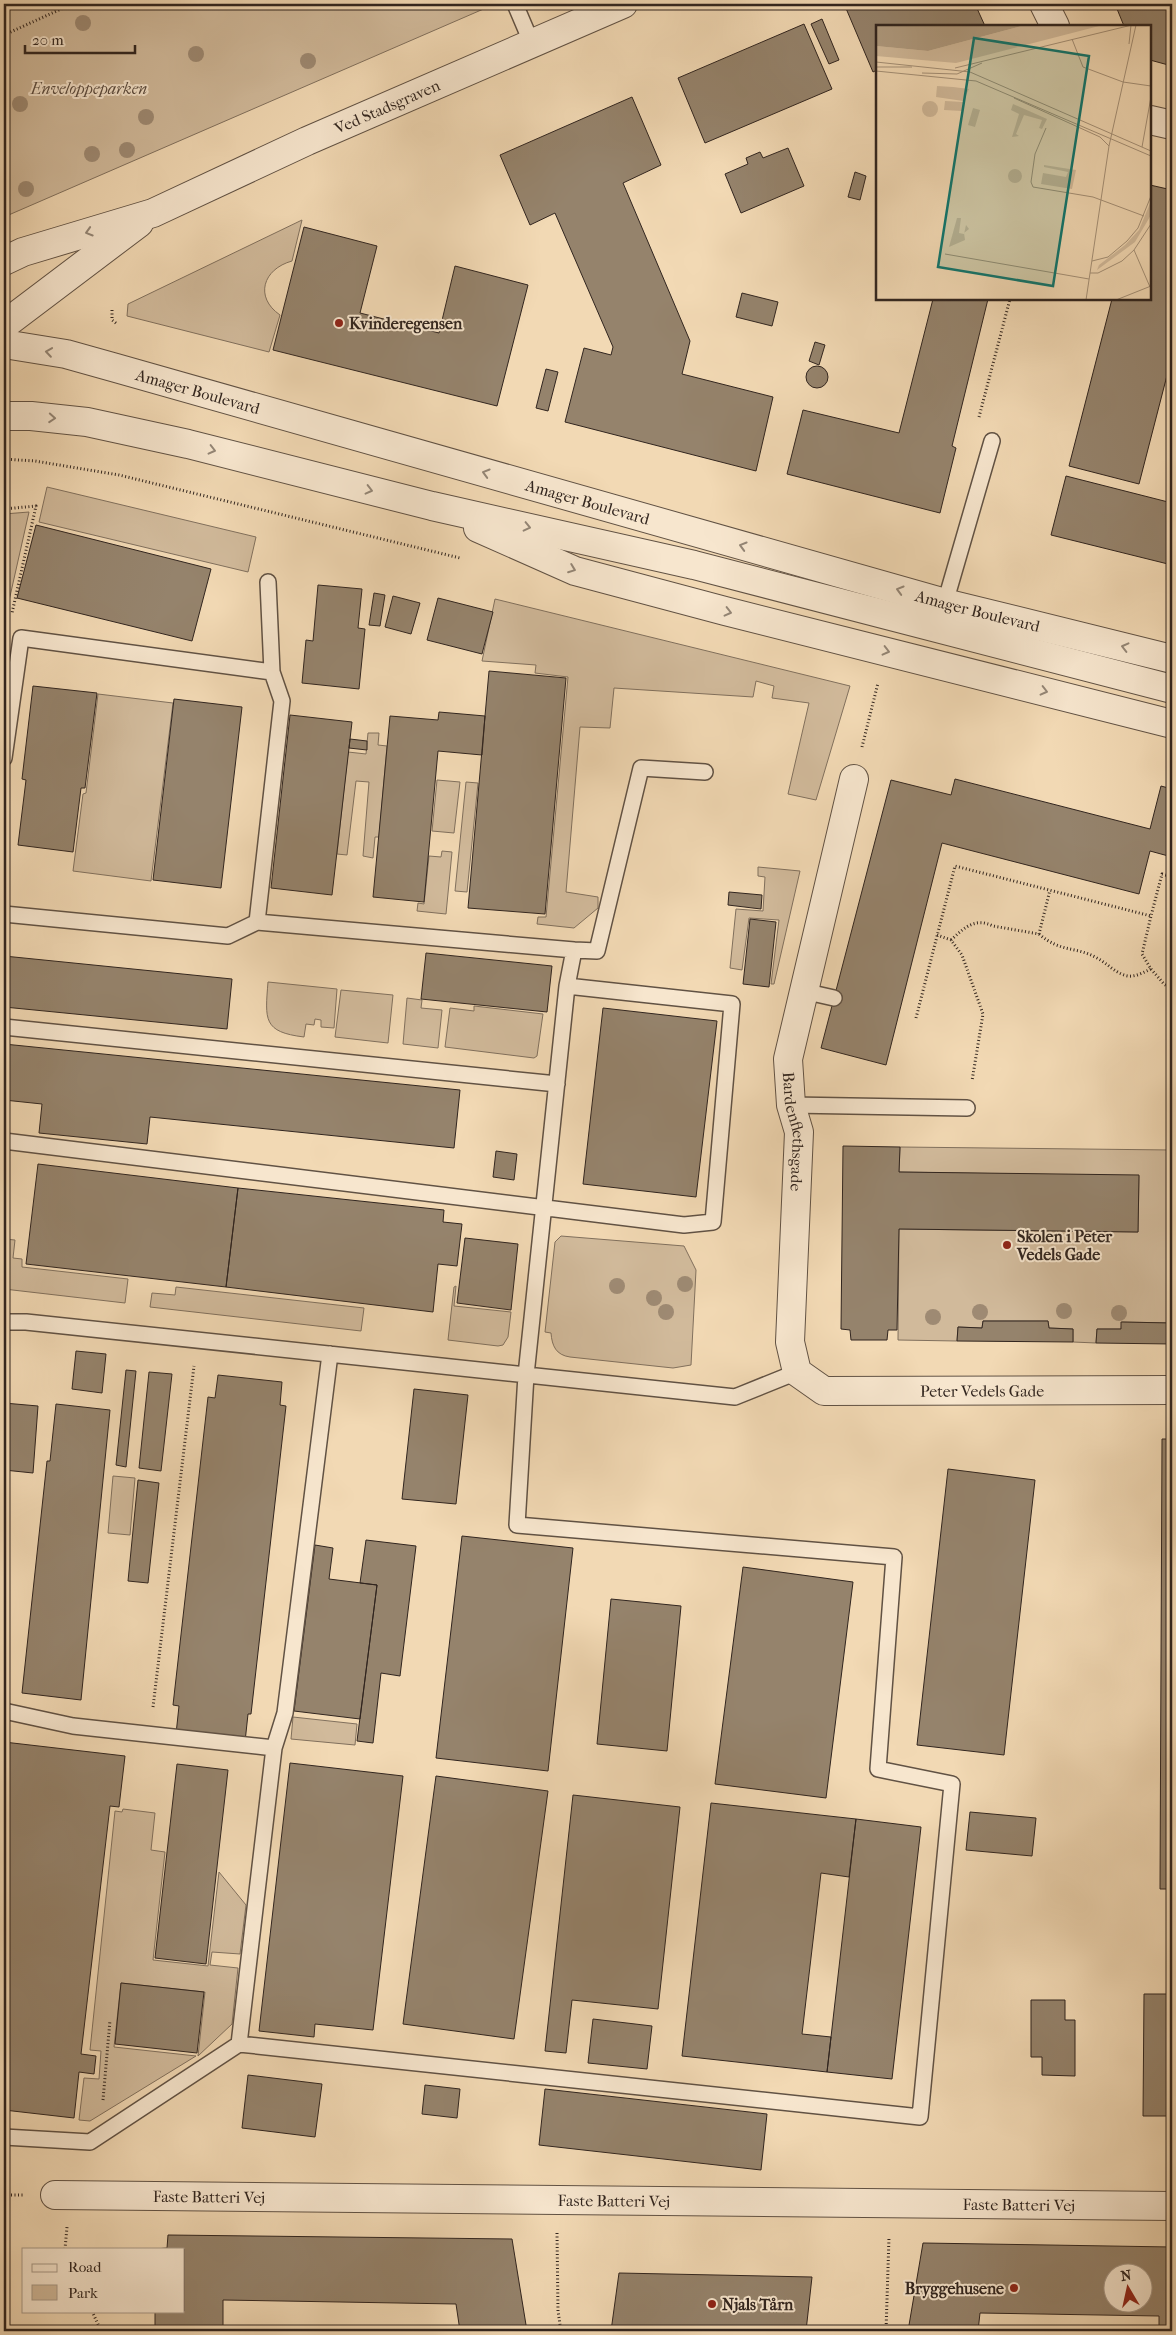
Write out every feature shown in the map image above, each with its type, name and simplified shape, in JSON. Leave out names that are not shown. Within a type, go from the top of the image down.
[{"type":"street","name":"Ved Stadsgraven","points":[[4,261],[23,252],[152,213],[307,141],[623,4]]},
{"type":"street","points":[[1044,4],[1054,25]]},
{"type":"street","points":[[1151,120],[1172,125]]},
{"type":"street","name":"Ved Stadsgraven","points":[[4,325],[152,213]]},
{"type":"street","name":"Amager Boulevard","points":[[4,344],[66,354],[945,603],[1172,659]]},
{"type":"street","name":"Amager Boulevard","points":[[4,416],[31,416],[87,422],[188,444],[432,506],[694,564],[1172,689]]},
{"type":"street","points":[[432,506],[575,571],[725,612],[1172,724]]},
{"type":"street","name":"Bardenflethsgade","points":[[797,1372],[790,1342],[799,1132],[791,1105],[788,1059],[854,779]]},
{"type":"street","name":"Peter Vedels Gade","points":[[797,1372],[824,1391],[1172,1390]]},
{"type":"street","name":"Faste Batteri Vej","points":[[54,2195],[1172,2206]]},
{"type":"lane","points":[[515,4],[532,44]]},
{"type":"lane","points":[[945,603],[992,441]]},
{"type":"lane","points":[[258,922],[282,701],[272,672],[268,582]]},
{"type":"lane","points":[[4,758],[21,638],[272,672]]},
{"type":"lane","points":[[4,914],[228,936],[258,922],[597,951],[641,768],[705,772]]},
{"type":"lane","points":[[4,2137],[90,2142],[240,2044],[920,2117],[952,1784],[878,1769],[894,1557],[517,1525],[526,1375],[567,986],[574,950]]},
{"type":"lane","points":[[4,1142],[684,1224],[712,1222],[732,1004],[567,986]]},
{"type":"lane","points":[[803,990],[834,998]]},
{"type":"lane","points":[[4,1027],[556,1084]]},
{"type":"lane","points":[[791,1105],[967,1108]]},
{"type":"lane","points":[[4,1322],[26,1322],[735,1396],[797,1372]]},
{"type":"lane","points":[[240,2044],[274,1748],[285,1713],[330,1354]]},
{"type":"lane","points":[[4,1711],[73,1726],[274,1748]]},
{"type":"path","points":[[4,35],[72,4]]},
{"type":"path","points":[[992,441],[978,421],[1010,300]]},
{"type":"path","points":[[112,310],[112,320],[117,324]]},
{"type":"path","points":[[4,509],[36,506],[11,618]]},
{"type":"path","points":[[854,779],[886,651]]},
{"type":"path","points":[[916,1018],[955,866],[1151,916]]},
{"type":"path","points":[[1172,877],[1162,874],[1142,954],[1151,969],[1164,984],[1172,989]]},
{"type":"path","points":[[1040,934],[1050,890]]},
{"type":"path","points":[[951,940],[973,922],[986,922],[993,926],[1040,934],[1049,943],[1059,948],[1090,954],[1128,976],[1138,975],[1151,969]]},
{"type":"path","points":[[937,935],[951,940],[962,955],[983,1014],[967,1108]]},
{"type":"path","points":[[149,1735],[198,1340]]},
{"type":"path","points":[[100,2136],[110,2020]]},
{"type":"path","points":[[555,2200],[558,2311],[561,2331]]},
{"type":"path","points":[[886,2331],[891,2204]]},
{"type":"path","points":[[92,2312],[101,2331]]},
{"type":"green space","name":"Enveloppeparken","points":[[495,4],[4,217],[4,5]]},
{"type":"green space","points":[[302,220],[292,261],[274,270],[265,284],[267,300],[280,315],[269,352],[127,316],[128,304]]},
{"type":"green space","points":[[47,487],[256,537],[248,572],[39,522]]},
{"type":"green space","points":[[29,512],[4,623],[4,514]]},
{"type":"green space","points":[[495,599],[850,686],[816,800],[788,794],[809,703],[772,698],[774,686],[756,681],[753,697],[614,688],[610,728],[580,727],[566,892],[598,897],[598,908],[574,928],[537,924],[538,917],[546,917],[568,677],[535,673],[536,665],[482,661]]},
{"type":"green space","points":[[98,694],[173,703],[151,881],[73,871],[83,794],[86,793]]},
{"type":"green space","points":[[368,733],[379,733],[378,745],[387,746],[379,837],[375,837],[373,858],[363,856],[369,782],[356,781],[347,855],[337,854],[348,752],[366,754]]},
{"type":"green space","points":[[437,780],[460,782],[454,833],[432,831]]},
{"type":"green space","points":[[466,782],[478,783],[467,892],[455,891]]},
{"type":"green space","points":[[442,851],[452,852],[446,914],[417,911],[418,903],[424,904],[429,856],[441,857]]},
{"type":"green space","points":[[758,867],[800,871],[774,984],[771,984],[779,920],[749,918],[742,970],[730,968],[736,909],[763,911],[765,877],[758,876]]},
{"type":"green space","points":[[268,982],[337,989],[334,1028],[321,1027],[321,1020],[315,1019],[314,1025],[306,1024],[304,1037],[281,1032],[274,1027],[267,1015]]},
{"type":"green space","points":[[341,990],[393,995],[388,1043],[335,1037]]},
{"type":"green space","points":[[407,998],[422,1000],[421,1008],[442,1010],[438,1048],[403,1044]]},
{"type":"green space","points":[[474,1006],[543,1014],[537,1056],[534,1058],[445,1047],[450,1008],[474,1011]]},
{"type":"green space","points":[[900,1147],[1172,1150],[1172,1323],[1122,1322],[1121,1329],[1097,1329],[1096,1343],[1073,1342],[1073,1329],[1049,1328],[1048,1321],[983,1321],[982,1328],[958,1327],[957,1341],[898,1340],[899,1229],[1138,1232],[1139,1176],[899,1172]]},
{"type":"green space","points":[[561,1236],[684,1246],[696,1270],[691,1365],[673,1368],[570,1357],[558,1352],[552,1342],[551,1333],[545,1332],[555,1242]]},
{"type":"green space","points":[[4,1239],[15,1240],[13,1258],[22,1259],[22,1267],[128,1279],[125,1303],[4,1289]]},
{"type":"green space","points":[[456,1286],[454,1306],[511,1312],[508,1337],[503,1345],[448,1340],[454,1287]]},
{"type":"green space","points":[[176,1287],[364,1308],[361,1331],[150,1307],[152,1293],[175,1295]]},
{"type":"green space","points":[[113,1476],[135,1478],[130,1535],[108,1533]]},
{"type":"green space","points":[[293,1717],[357,1724],[355,1745],[291,1739]]},
{"type":"green space","points":[[123,1809],[155,1813],[151,1850],[165,1852],[153,1960],[208,1966],[219,1872],[246,1905],[240,1954],[212,1952],[210,1965],[238,1968],[232,2024],[198,2056],[205,1992],[121,1983],[114,2047],[196,2056],[90,2121],[79,2120],[84,2078],[99,2079],[101,2051],[90,2050],[115,1811],[122,1812]]},
{"type":"building","points":[[851,4],[975,4],[985,25],[876,25],[876,70],[873,72],[845,6]]},
{"type":"building","points":[[1115,4],[1172,4],[1172,66],[1151,60],[1151,25],[1124,25]]},
{"type":"building","points":[[822,19],[839,60],[829,64],[811,24]]},
{"type":"building","points":[[804,24],[832,89],[705,143],[678,78]]},
{"type":"building","points":[[632,97],[661,165],[623,183],[690,341],[682,374],[773,397],[756,471],[565,422],[584,348],[611,355],[613,347],[555,213],[530,225],[500,155]]},
{"type":"building","points":[[788,148],[804,186],[741,213],[725,174],[748,164],[746,158],[760,152],[763,158]]},
{"type":"building","points":[[855,172],[866,176],[860,200],[848,197]]},
{"type":"building","points":[[1151,185],[1172,190],[1172,356],[1139,484],[1069,466],[1112,300],[1151,300]]},
{"type":"building","name":"Kvinderegensen","points":[[304,227],[377,246],[360,313],[439,333],[455,266],[528,285],[497,406],[273,350]]},
{"type":"building","points":[[742,293],[778,302],[772,326],[736,317]]},
{"type":"building","points":[[933,300],[988,300],[952,446],[956,448],[940,513],[787,474],[803,410],[899,433]]},
{"type":"building","points":[[815,342],[825,345],[819,365],[809,361]]},
{"type":"building","points":[[813,366],[821,366],[828,373],[828,381],[821,388],[813,388],[806,381],[806,373]]},
{"type":"building","points":[[546,369],[558,372],[548,411],[536,408]]},
{"type":"building","points":[[1066,476],[1172,503],[1172,565],[1051,535]]},
{"type":"building","points":[[36,525],[211,569],[192,641],[17,598]]},
{"type":"building","points":[[318,585],[362,589],[358,628],[365,629],[359,689],[302,683],[306,640],[313,641]]},
{"type":"building","points":[[374,593],[385,595],[380,626],[369,625]]},
{"type":"building","points":[[393,596],[420,603],[411,634],[385,627]]},
{"type":"building","points":[[438,598],[493,612],[482,654],[427,640]]},
{"type":"building","points":[[489,671],[566,678],[545,914],[468,908]]},
{"type":"building","points":[[33,686],[97,693],[85,788],[81,788],[73,852],[18,845],[26,780],[22,779]]},
{"type":"building","points":[[174,699],[242,707],[221,888],[153,880]]},
{"type":"building","points":[[439,712],[485,716],[482,755],[438,751],[424,902],[373,897],[390,716],[438,720]]},
{"type":"building","points":[[290,715],[352,722],[332,895],[271,888]]},
{"type":"building","points":[[350,739],[367,741],[367,750],[349,748]]},
{"type":"building","points":[[955,779],[1150,829],[1161,786],[1172,789],[1172,857],[1150,851],[1139,894],[942,843],[886,1065],[821,1048],[891,780],[951,795]]},
{"type":"building","points":[[729,892],[762,895],[761,909],[728,905]]},
{"type":"building","points":[[750,919],[776,922],[769,987],[743,984]]},
{"type":"building","points":[[426,953],[552,966],[547,1012],[421,999]]},
{"type":"building","points":[[4,956],[232,979],[227,1029],[4,1007]]},
{"type":"building","points":[[603,1008],[717,1021],[696,1197],[583,1184]]},
{"type":"building","points":[[4,1044],[460,1090],[454,1148],[150,1117],[147,1144],[39,1133],[42,1104],[4,1100]]},
{"type":"building","points":[[843,1146],[900,1147],[899,1172],[1139,1175],[1138,1232],[899,1229],[897,1330],[888,1330],[887,1340],[851,1340],[850,1330],[841,1329]]},
{"type":"building","points":[[496,1151],[517,1154],[514,1180],[493,1177]]},
{"type":"building","points":[[38,1164],[238,1188],[226,1287],[26,1264]]},
{"type":"building","points":[[238,1188],[444,1210],[443,1222],[462,1224],[457,1266],[438,1264],[433,1312],[226,1287]]},
{"type":"building","points":[[465,1238],[518,1244],[511,1310],[457,1303]]},
{"type":"building","points":[[983,1321],[1048,1321],[1049,1328],[1073,1329],[1073,1342],[957,1341],[958,1327],[982,1328]]},
{"type":"building","points":[[1121,1322],[1172,1323],[1172,1344],[1096,1343],[1097,1329],[1121,1329]]},
{"type":"building","points":[[76,1351],[106,1354],[102,1393],[72,1389]]},
{"type":"building","points":[[126,1370],[136,1371],[126,1467],[116,1465]]},
{"type":"building","points":[[149,1372],[172,1374],[161,1471],[139,1468]]},
{"type":"building","points":[[218,1375],[282,1382],[280,1405],[286,1406],[251,1714],[248,1714],[245,1742],[176,1734],[179,1706],[173,1705],[208,1397],[215,1398]]},
{"type":"building","points":[[414,1389],[468,1395],[456,1504],[402,1499]]},
{"type":"building","points":[[4,1403],[38,1406],[33,1473],[4,1470]]},
{"type":"building","points":[[56,1404],[110,1410],[81,1700],[22,1693],[47,1461],[50,1461]]},
{"type":"building","points":[[1162,1439],[1172,1439],[1172,1889],[1160,1889]]},
{"type":"building","points":[[948,1469],[1035,1480],[1004,1755],[917,1745]]},
{"type":"building","points":[[138,1480],[159,1483],[148,1583],[128,1581]]},
{"type":"building","points":[[462,1536],[573,1548],[548,1771],[436,1758]]},
{"type":"building","points":[[366,1540],[416,1546],[400,1676],[381,1673],[373,1743],[357,1741],[377,1585],[360,1583]]},
{"type":"building","points":[[315,1545],[333,1548],[329,1579],[377,1585],[360,1719],[294,1711]]},
{"type":"building","points":[[743,1567],[853,1582],[826,1798],[715,1784]]},
{"type":"building","points":[[611,1599],[681,1606],[667,1751],[597,1744]]},
{"type":"building","points":[[4,1742],[125,1756],[119,1807],[110,1806],[81,2054],[96,2056],[94,2074],[79,2072],[74,2118],[4,2110]]},
{"type":"building","points":[[290,1763],[403,1776],[373,2030],[315,2024],[314,2037],[259,2031]]},
{"type":"building","points":[[177,1764],[228,1770],[206,1964],[155,1958]]},
{"type":"building","points":[[436,1776],[548,1791],[514,2039],[403,2024]]},
{"type":"building","points":[[573,1795],[680,1807],[658,2009],[572,2000],[566,2053],[545,2051]]},
{"type":"building","points":[[711,1803],[856,1819],[849,1877],[821,1873],[802,2034],[831,2037],[827,2072],[682,2056]]},
{"type":"building","points":[[970,1812],[1036,1818],[1032,1856],[966,1850]]},
{"type":"building","points":[[856,1819],[921,1827],[892,2079],[827,2072]]},
{"type":"building","points":[[121,1983],[204,1992],[197,2053],[115,2044]]},
{"type":"building","points":[[1144,1994],[1172,1994],[1172,2116],[1143,2116]]},
{"type":"building","points":[[1031,2000],[1065,2000],[1065,2020],[1075,2020],[1075,2076],[1042,2075],[1042,2057],[1031,2057]]},
{"type":"building","points":[[593,2019],[652,2026],[647,2069],[588,2063]]},
{"type":"building","points":[[248,2075],[322,2084],[315,2137],[242,2128]]},
{"type":"building","points":[[425,2085],[460,2089],[457,2118],[422,2114]]},
{"type":"building","points":[[545,2089],[767,2114],[761,2170],[539,2145]]},
{"type":"building","points":[[168,2235],[512,2239],[527,2331],[460,2331],[456,2304],[223,2300],[223,2331],[155,2331],[155,2312],[185,2312],[185,2248],[167,2248]]},
{"type":"building","name":"Bryggehusene","points":[[923,2243],[1172,2247],[1172,2331],[1159,2331],[1159,2316],[980,2313],[978,2331],[908,2331]]},
{"type":"building","name":"Njals Tårn","points":[[619,2273],[812,2277],[806,2331],[611,2331]]},
{"type":"place","name":"Kvinderegensen","points":[[339,323]]},
{"type":"place","name":"Skolen i Peter Vedels Gade","points":[[1007,1245]]},
{"type":"place","name":"Bryggehusene","points":[[1014,2288]]},
{"type":"place","name":"Njals Tårn","points":[[712,2304]]}]
